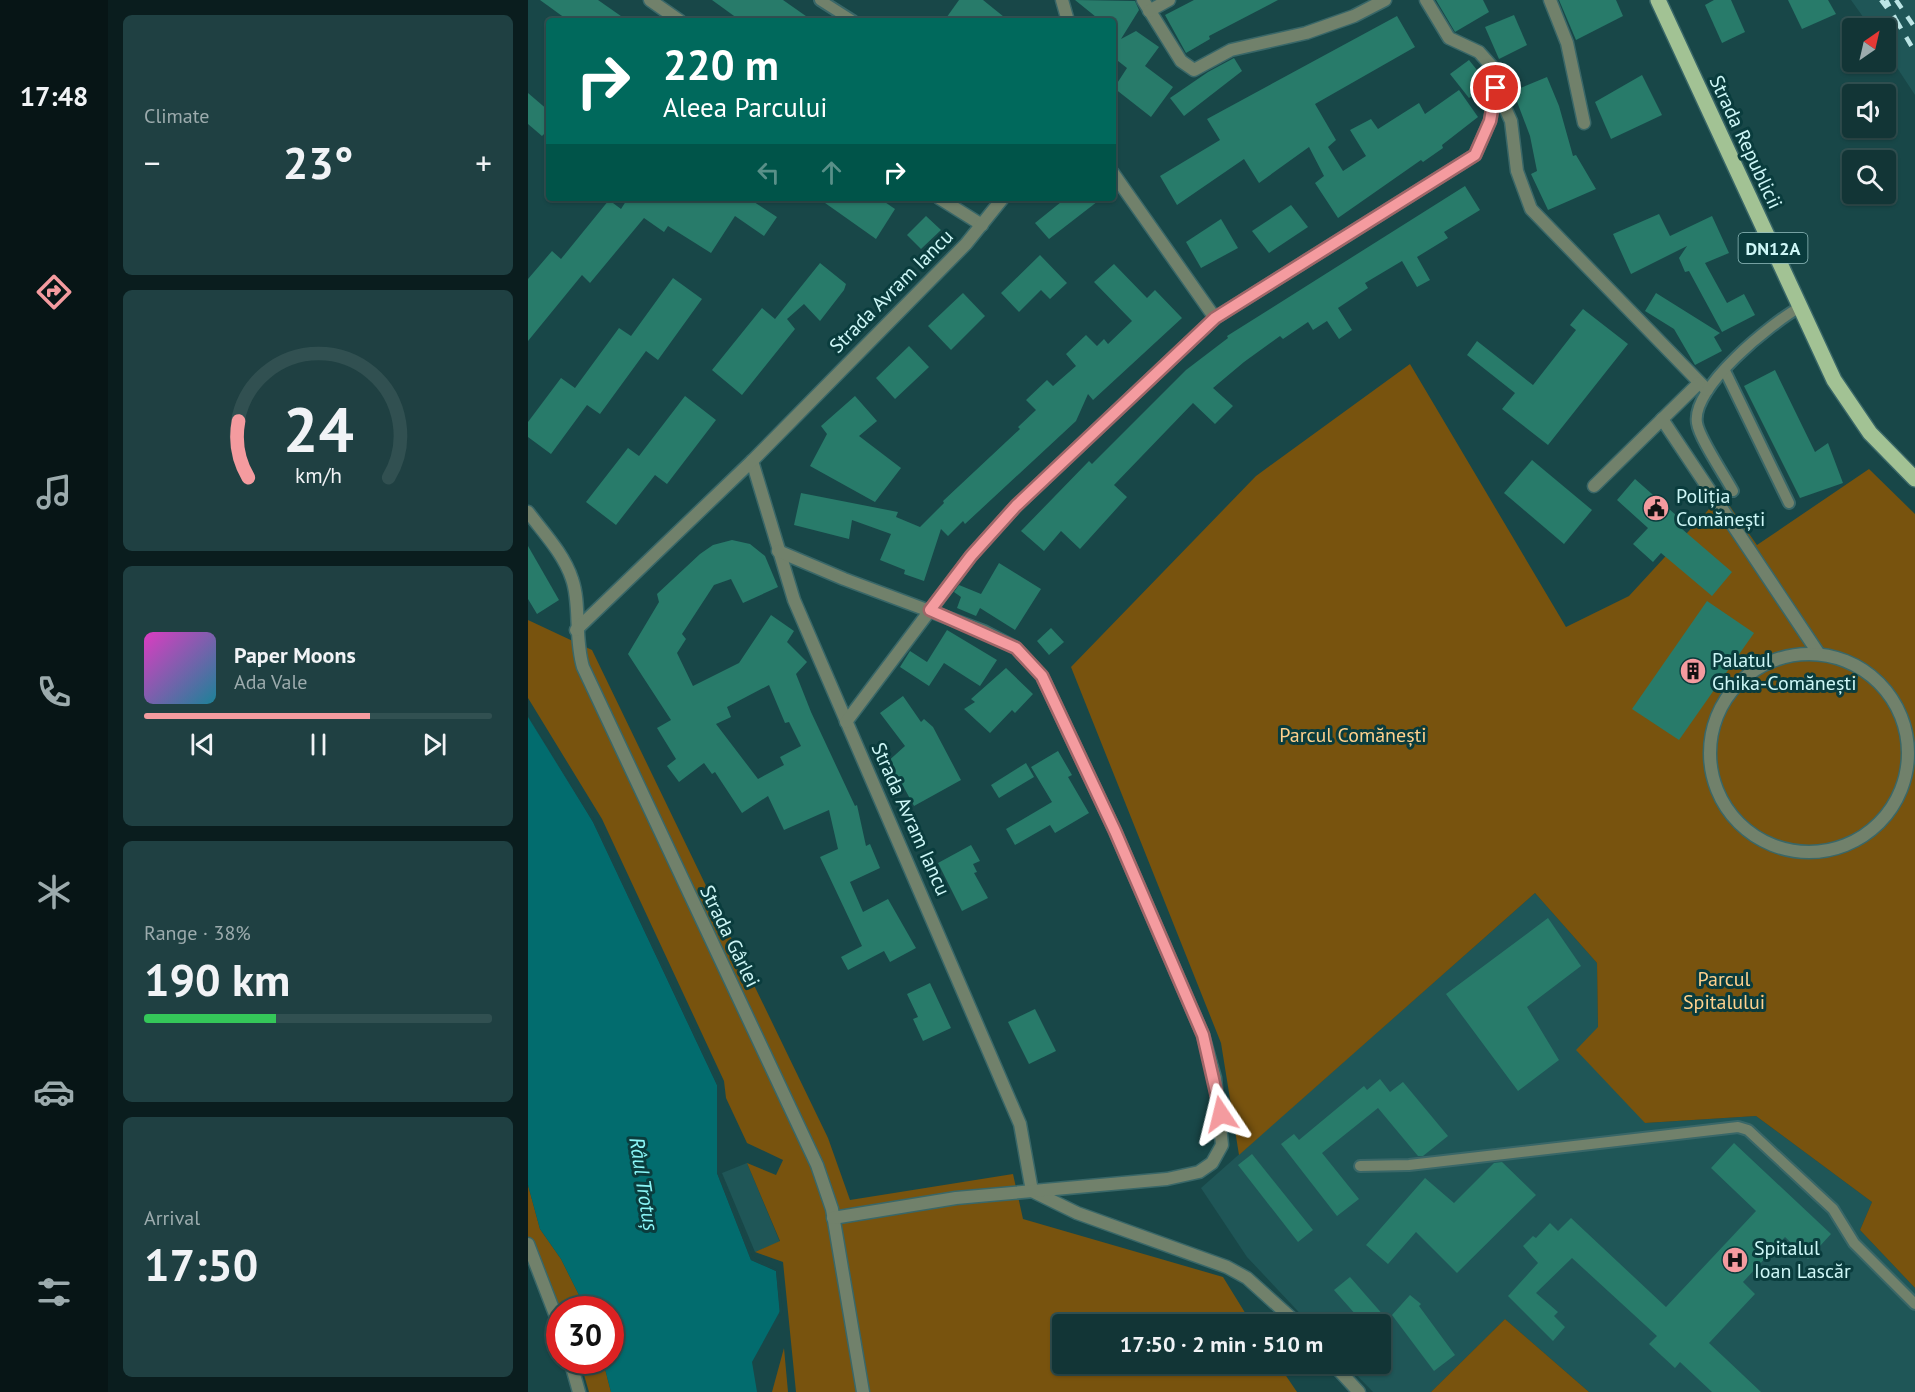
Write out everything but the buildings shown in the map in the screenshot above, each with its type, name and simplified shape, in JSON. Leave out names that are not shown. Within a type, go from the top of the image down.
[{"type":"main road","name":"Strada Republicii","points":[[1658,0],[1834,380],[1857,417],[1915,478]]},
{"type":"street","points":[[650,0],[676,18]]},
{"type":"street","points":[[1062,0],[1067,18]]},
{"type":"street","points":[[1169,0],[1146,6],[1181,61],[1194,70],[1232,50],[1306,33],[1354,16],[1385,0]]},
{"type":"street","points":[[846,722],[971,556],[1016,506],[1215,318],[1475,155],[1490,121],[1496,88],[1495,70],[1479,52],[1449,38],[1426,0]]},
{"type":"street","points":[[1550,0],[1567,43],[1584,123]]},
{"type":"street","points":[[1496,88],[1511,121],[1517,171],[1531,209],[1703,387],[1662,419],[1594,486]]},
{"type":"street","points":[[1116,177],[1215,318]]},
{"type":"street","points":[[944,201],[982,225]]},
{"type":"street","name":"Strada Avram Iancu","points":[[576,630],[752,462],[982,225],[1001,201]]},
{"type":"street","points":[[1662,419],[1819,654],[1851,664],[1879,683],[1899,711],[1908,744],[1905,778],[1892,807],[1871,831],[1852,842],[1843,847],[1812,853],[1780,849],[1751,834],[1728,812],[1714,783],[1709,752],[1714,720],[1730,692],[1754,670],[1785,657],[1819,654]]},
{"type":"street","name":"Strada Avram Iancu","points":[[752,462],[794,600],[930,908],[1020,1124],[1032,1191]]},
{"type":"street","name":"Strada Gârlei","points":[[528,512],[572,578],[576,596],[576,630],[583,667],[689,897],[804,1133],[827,1191],[863,1392]]},
{"type":"street","points":[[778,550],[844,579],[930,610],[1016,648],[1042,676],[1115,831],[1203,1035],[1217,1087],[1222,1145],[1212,1163],[1199,1172],[1167,1179],[956,1198],[833,1218]]},
{"type":"street","points":[[1032,1191],[1077,1213],[1227,1267],[1247,1278],[1287,1314]]},
{"type":"street","points":[[528,1244],[548,1296]]},
{"type":"street","points":[[574,1374],[579,1392]]},
{"type":"street","points":[[1342,1374],[1359,1392]]},
{"type":"lane","points":[[820,0],[848,18]]},
{"type":"lane","points":[[1733,491],[1697,424],[1697,408],[1703,387],[1725,371],[1776,321],[1800,307]]},
{"type":"lane","points":[[1725,371],[1789,502]]},
{"type":"lane","points":[[1360,1166],[1409,1165],[1738,1127],[1748,1130],[1833,1209],[1854,1243],[1915,1304]]},
{"type":"shaded area","points":[[1851,0],[1915,0],[1915,95],[1896,66],[1896,18],[1864,18]]},
{"type":"shaded area","points":[[1535,893],[1597,963],[1598,1027],[1645,1123],[1756,1116],[1872,1202],[1860,1230],[1915,1288],[1915,1392],[1589,1392],[1505,1319],[1431,1392],[1373,1392],[1356,1374],[1391,1374],[1391,1314],[1301,1314],[1247,1257],[1201,1188]]},
{"type":"shaded area","points":[[747,1163],[780,1242],[755,1252],[722,1173]]},
{"type":"green space","name":"Parcul Comănești","points":[[1410,364],[1566,627],[1629,596],[1722,495],[1757,545],[1869,469],[1915,514],[1915,1288],[1860,1230],[1872,1202],[1756,1116],[1645,1123],[1576,1050],[1598,1027],[1597,963],[1535,893],[1239,1155],[1221,1043],[1071,667],[1256,476]]},
{"type":"green space","points":[[528,620],[592,650],[828,1138],[850,1200],[1013,1174],[1023,1219],[1223,1277],[1246,1314],[1052,1314],[1052,1374],[1285,1374],[1297,1392],[796,1392],[783,1262],[755,1252],[780,1241],[747,1163],[776,1175],[783,1160],[747,1143],[726,1098],[724,1081],[602,819],[528,698]]},
{"type":"green space","points":[[528,1185],[540,1229],[561,1259],[580,1296],[552,1296],[528,1259]]},
{"type":"green space","points":[[1505,1319],[1589,1392],[1431,1392]]},
{"type":"green space","points":[[784,1348],[788,1392],[772,1392]]},
{"type":"green space","points":[[584,1374],[606,1374],[611,1392],[589,1392]]},
{"type":"water","name":"Râul Trotuș","points":[[528,717],[593,822],[717,1085],[717,1173],[751,1260],[776,1271],[780,1311],[752,1362],[757,1392],[611,1392],[606,1374],[624,1374],[624,1296],[580,1296],[561,1259],[540,1229],[528,1185]]},
{"type":"pier","points":[[528,714],[595,821],[720,1084],[720,1172],[753,1257],[778,1270],[783,1311],[780,1316],[776,1271],[751,1260],[717,1173],[717,1085],[593,822]]},
{"type":"railway","points":[[1881,0],[1896,20],[1886,0]]},
{"type":"railway","points":[[1896,0],[1915,28]]},
{"type":"railway","points":[[1896,20],[1915,52]]},
{"type":"place","name":"Poliția Comănești","points":[[1656,508]]},
{"type":"place","name":"Palatul Ghika-Comănești","points":[[1693,671]]},
{"type":"place","name":"Spitalul Ioan Lascăr","points":[[1735,1260]]},
{"type":"route","points":[[1221,1114],[1215,1078],[1203,1035],[1115,831],[1042,676],[1030,660],[1016,648],[983,631],[930,610],[971,556],[1016,506],[1215,318],[1475,155],[1490,121],[1496,88]]},
{"type":"park label","name":"Parcul Spitalului","points":[[1724,990]]}]
